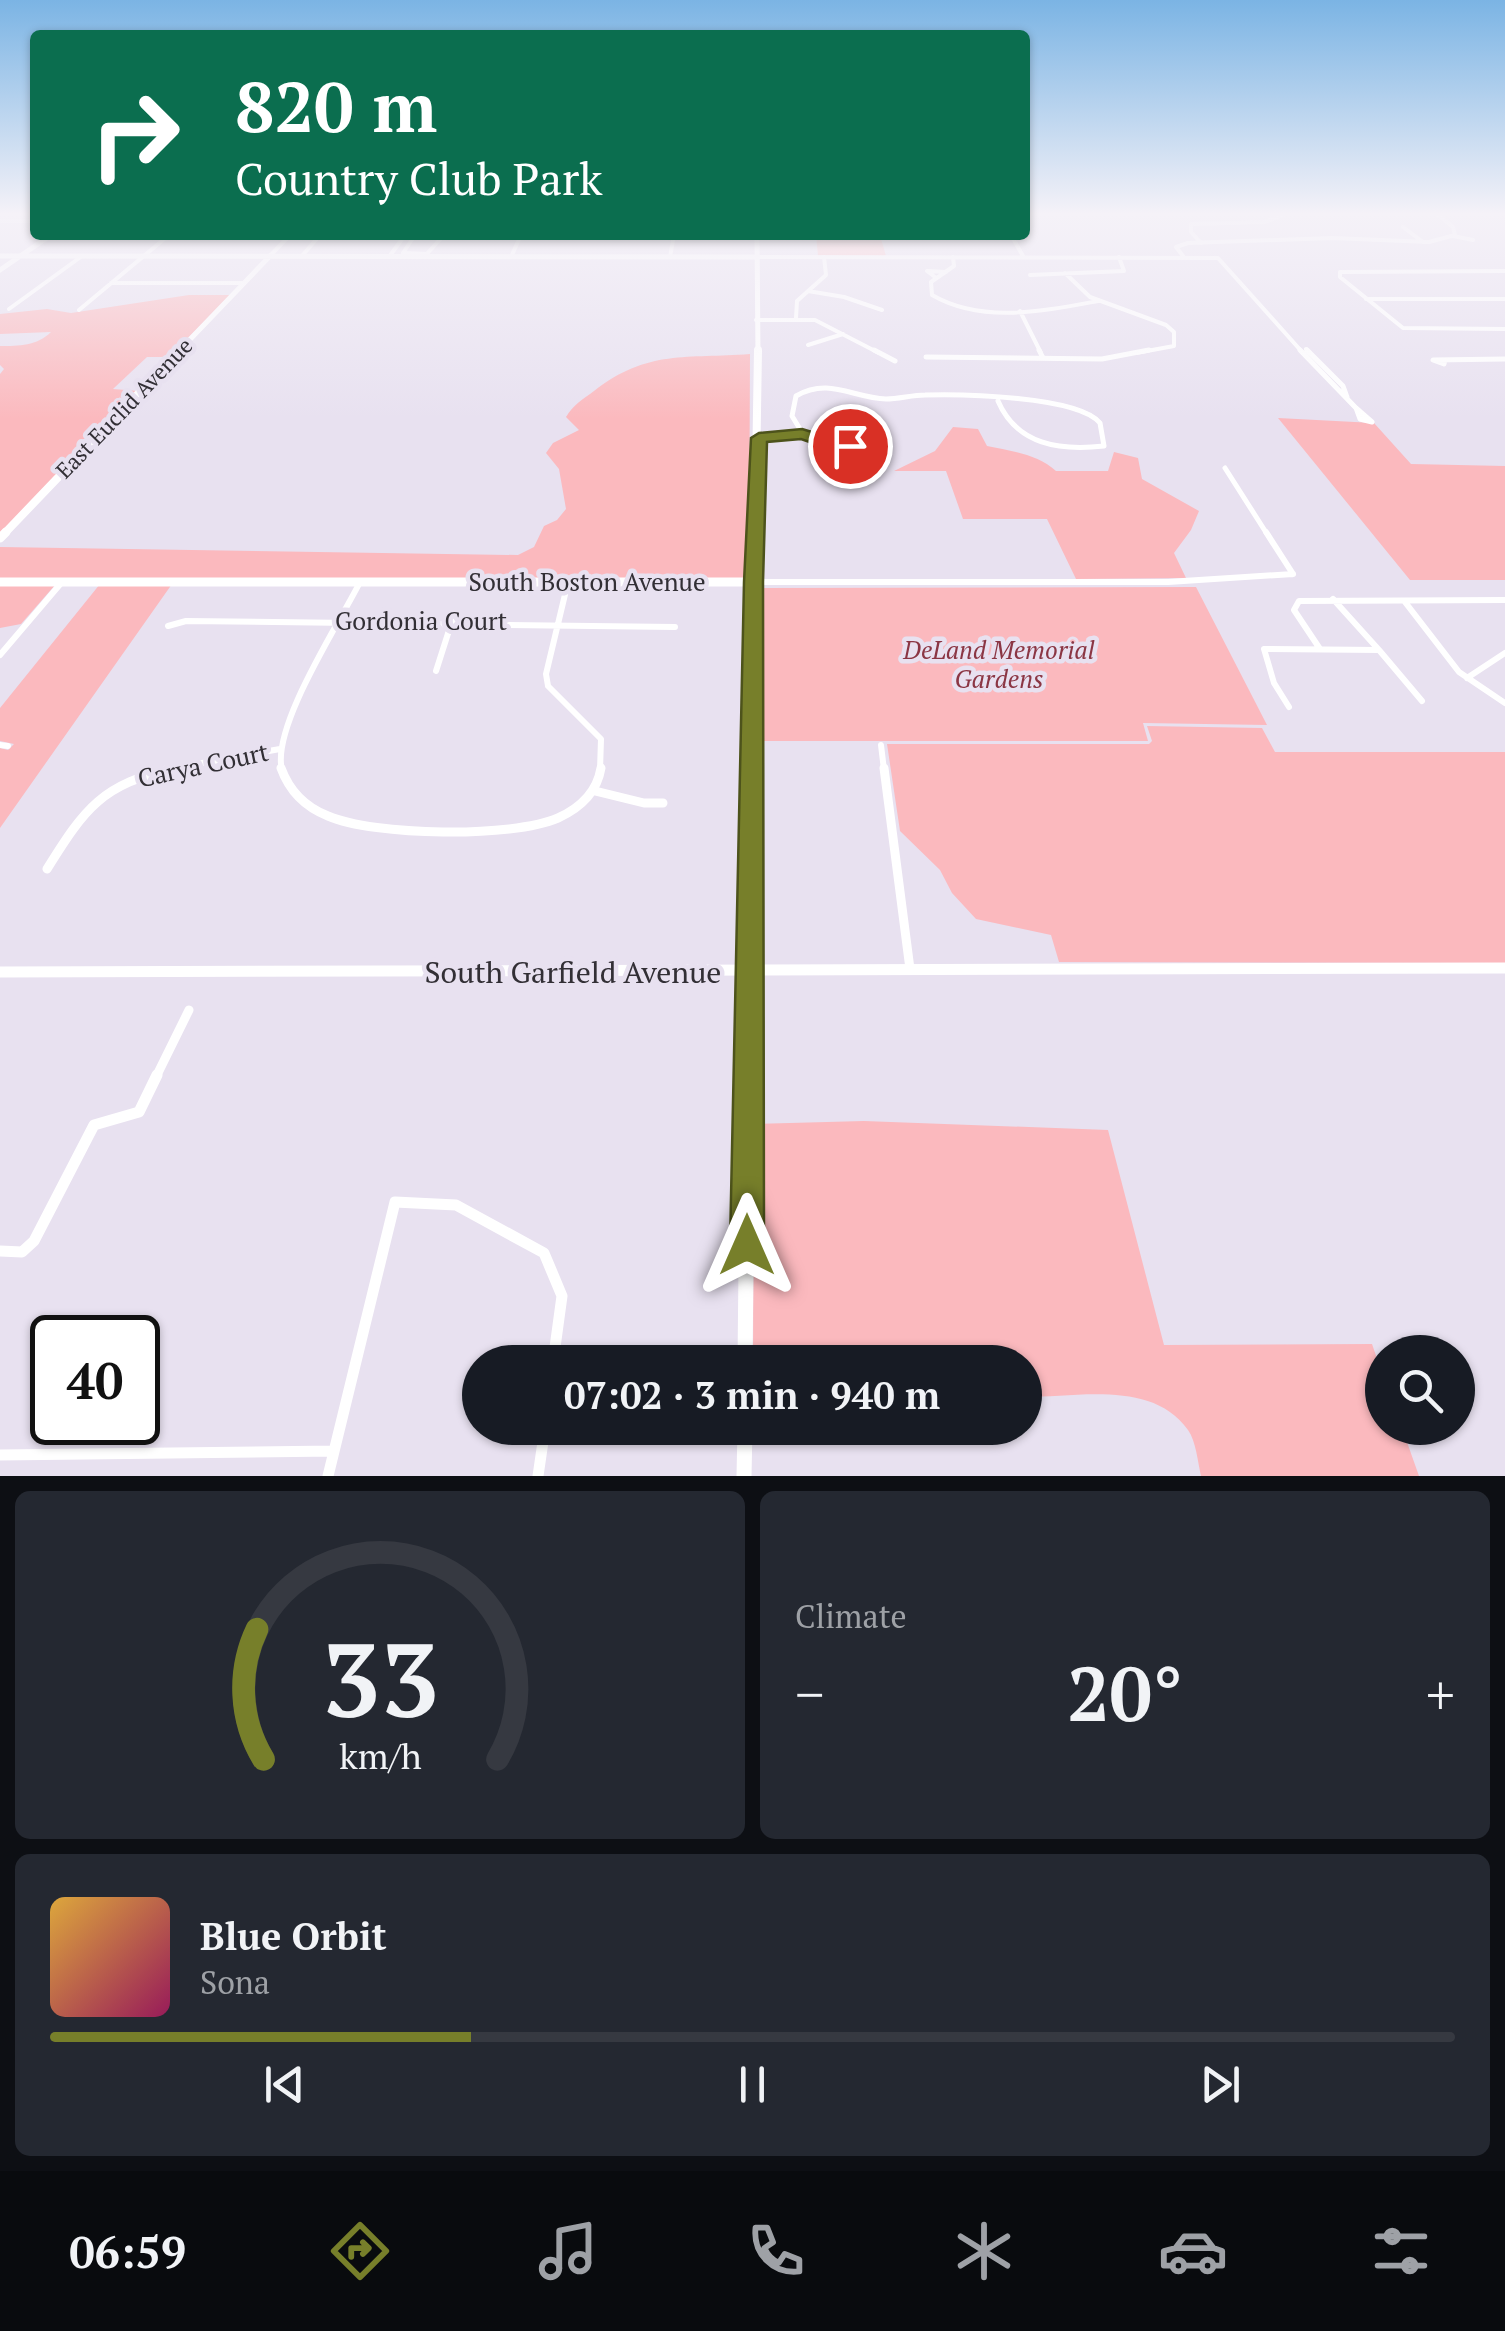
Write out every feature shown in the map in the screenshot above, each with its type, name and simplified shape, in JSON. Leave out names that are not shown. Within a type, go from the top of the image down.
[{"type":"street","points":[[10,309],[47,282]]},
{"type":"street","points":[[746,1345],[753,582],[759,438],[756,282]]},
{"type":"street","points":[[796,318],[797,301],[819,282]]},
{"type":"street","points":[[931,282],[932,295],[951,306],[975,311],[1060,309],[1098,301]]},
{"type":"street","points":[[926,357],[1102,359],[1174,346],[1174,332],[1166,326],[1098,301],[1072,282]]},
{"type":"street","points":[[1240,282],[1333,376],[1347,397]]},
{"type":"street","points":[[1348,282],[1403,328],[1505,329]]},
{"type":"street","points":[[78,310],[111,283],[244,283]]},
{"type":"street","name":"East Euclid Avenue","points":[[0,538],[244,283]]},
{"type":"street","points":[[808,292],[844,297],[882,310]]},
{"type":"street","points":[[1366,299],[1505,299]]},
{"type":"street","points":[[944,310],[951,306]]},
{"type":"street","points":[[1020,310],[1043,358]]},
{"type":"street","points":[[756,320],[816,320],[895,360]]},
{"type":"street","points":[[808,345],[843,334]]},
{"type":"street","points":[[1299,344],[1356,407]]},
{"type":"street","points":[[1444,360],[1503,361]]},
{"type":"street","points":[[1324,376],[1333,376]]},
{"type":"street","points":[[802,434],[793,422],[792,402],[803,390],[852,388],[880,399],[938,394],[1066,406],[1088,412],[1100,421],[1106,434],[1104,446],[1082,448],[1040,443],[1011,428],[998,401]]},
{"type":"street","points":[[759,438],[802,434],[838,447]]},
{"type":"street","name":"South Boston Avenue","points":[[0,582],[1168,582],[1293,574],[1224,468]]},
{"type":"street","points":[[0,654],[62,582]]},
{"type":"street","points":[[360,582],[291,720],[280,749],[279,768],[295,798],[319,816],[369,828],[537,826],[579,806],[594,791],[602,775],[601,739],[548,686],[546,674],[568,582]]},
{"type":"street","points":[[1333,600],[1422,701]]},
{"type":"street","points":[[1320,649],[1294,610],[1298,601],[1505,600]]},
{"type":"street","points":[[1406,602],[1468,678],[1505,702]]},
{"type":"street","name":"Gordonia Court","points":[[168,626],[186,621],[342,620],[675,627]]},
{"type":"street","points":[[436,671],[452,621]]},
{"type":"street","points":[[1289,707],[1274,682],[1264,649],[1379,650]]},
{"type":"street","points":[[1468,678],[1505,653]]},
{"type":"street","points":[[881,746],[910,969]]},
{"type":"street","name":"Carya Court","points":[[48,869],[87,808],[118,786],[134,778],[280,749]]},
{"type":"street","points":[[594,791],[644,803],[663,803]]},
{"type":"street","name":"South Garfield Avenue","points":[[0,972],[1505,968]]},
{"type":"street","points":[[0,1252],[22,1252],[34,1241],[94,1124],[126,1119],[139,1112],[189,1010]]},
{"type":"street","points":[[328,1476],[395,1202],[456,1204],[544,1254],[562,1296],[555,1345]]},
{"type":"street","points":[[538,1476],[543,1445]]},
{"type":"street","points":[[744,1476],[745,1445]]},
{"type":"street","points":[[0,1455],[334,1451]]},
{"type":"green space","points":[[189,295],[230,295],[169,357],[147,357],[113,389],[138,391],[0,534],[0,374],[4,369],[0,365],[0,346],[34,343],[51,332],[0,334],[0,314],[47,309],[71,313]]},
{"type":"green space","points":[[750,354],[749,579],[0,579],[0,547],[518,555],[534,547],[544,526],[557,520],[566,509],[559,469],[546,453],[553,443],[579,430],[566,417],[578,402],[632,368],[650,362]]},
{"type":"green space","points":[[1278,418],[1374,423],[1411,464],[1505,466],[1505,580],[1410,580]]},
{"type":"green space","points":[[953,427],[978,429],[987,446],[1033,457],[1056,471],[1108,471],[1114,452],[1138,458],[1142,479],[1199,511],[1174,553],[1186,578],[1076,579],[1047,519],[963,519],[946,471],[894,471],[935,451]]},
{"type":"green space","points":[[0,584],[56,584],[21,624],[0,628]]},
{"type":"green space","points":[[100,584],[172,584],[0,828],[0,748],[8,750],[14,744],[0,741],[0,708]]},
{"type":"green space","name":"DeLand Memorial Gardens","points":[[1196,587],[1267,725],[1143,723],[1148,741],[764,741],[764,588]]},
{"type":"green space","points":[[1147,726],[1262,728],[1275,752],[1505,752],[1505,963],[1059,962],[1051,935],[976,919],[952,893],[940,870],[900,831],[887,744],[1149,744],[1152,741]]},
{"type":"green space","points":[[864,1121],[1108,1130],[1164,1345],[1365,1344],[1365,1445],[1408,1445],[1419,1476],[1201,1476],[1188,1430],[1173,1414],[1155,1404],[1113,1395],[1042,1396],[1042,1345],[753,1345],[754,1124]]},
{"type":"route","points":[[747,1245],[753,582],[759,438],[802,434],[838,447],[850,446]]}]
